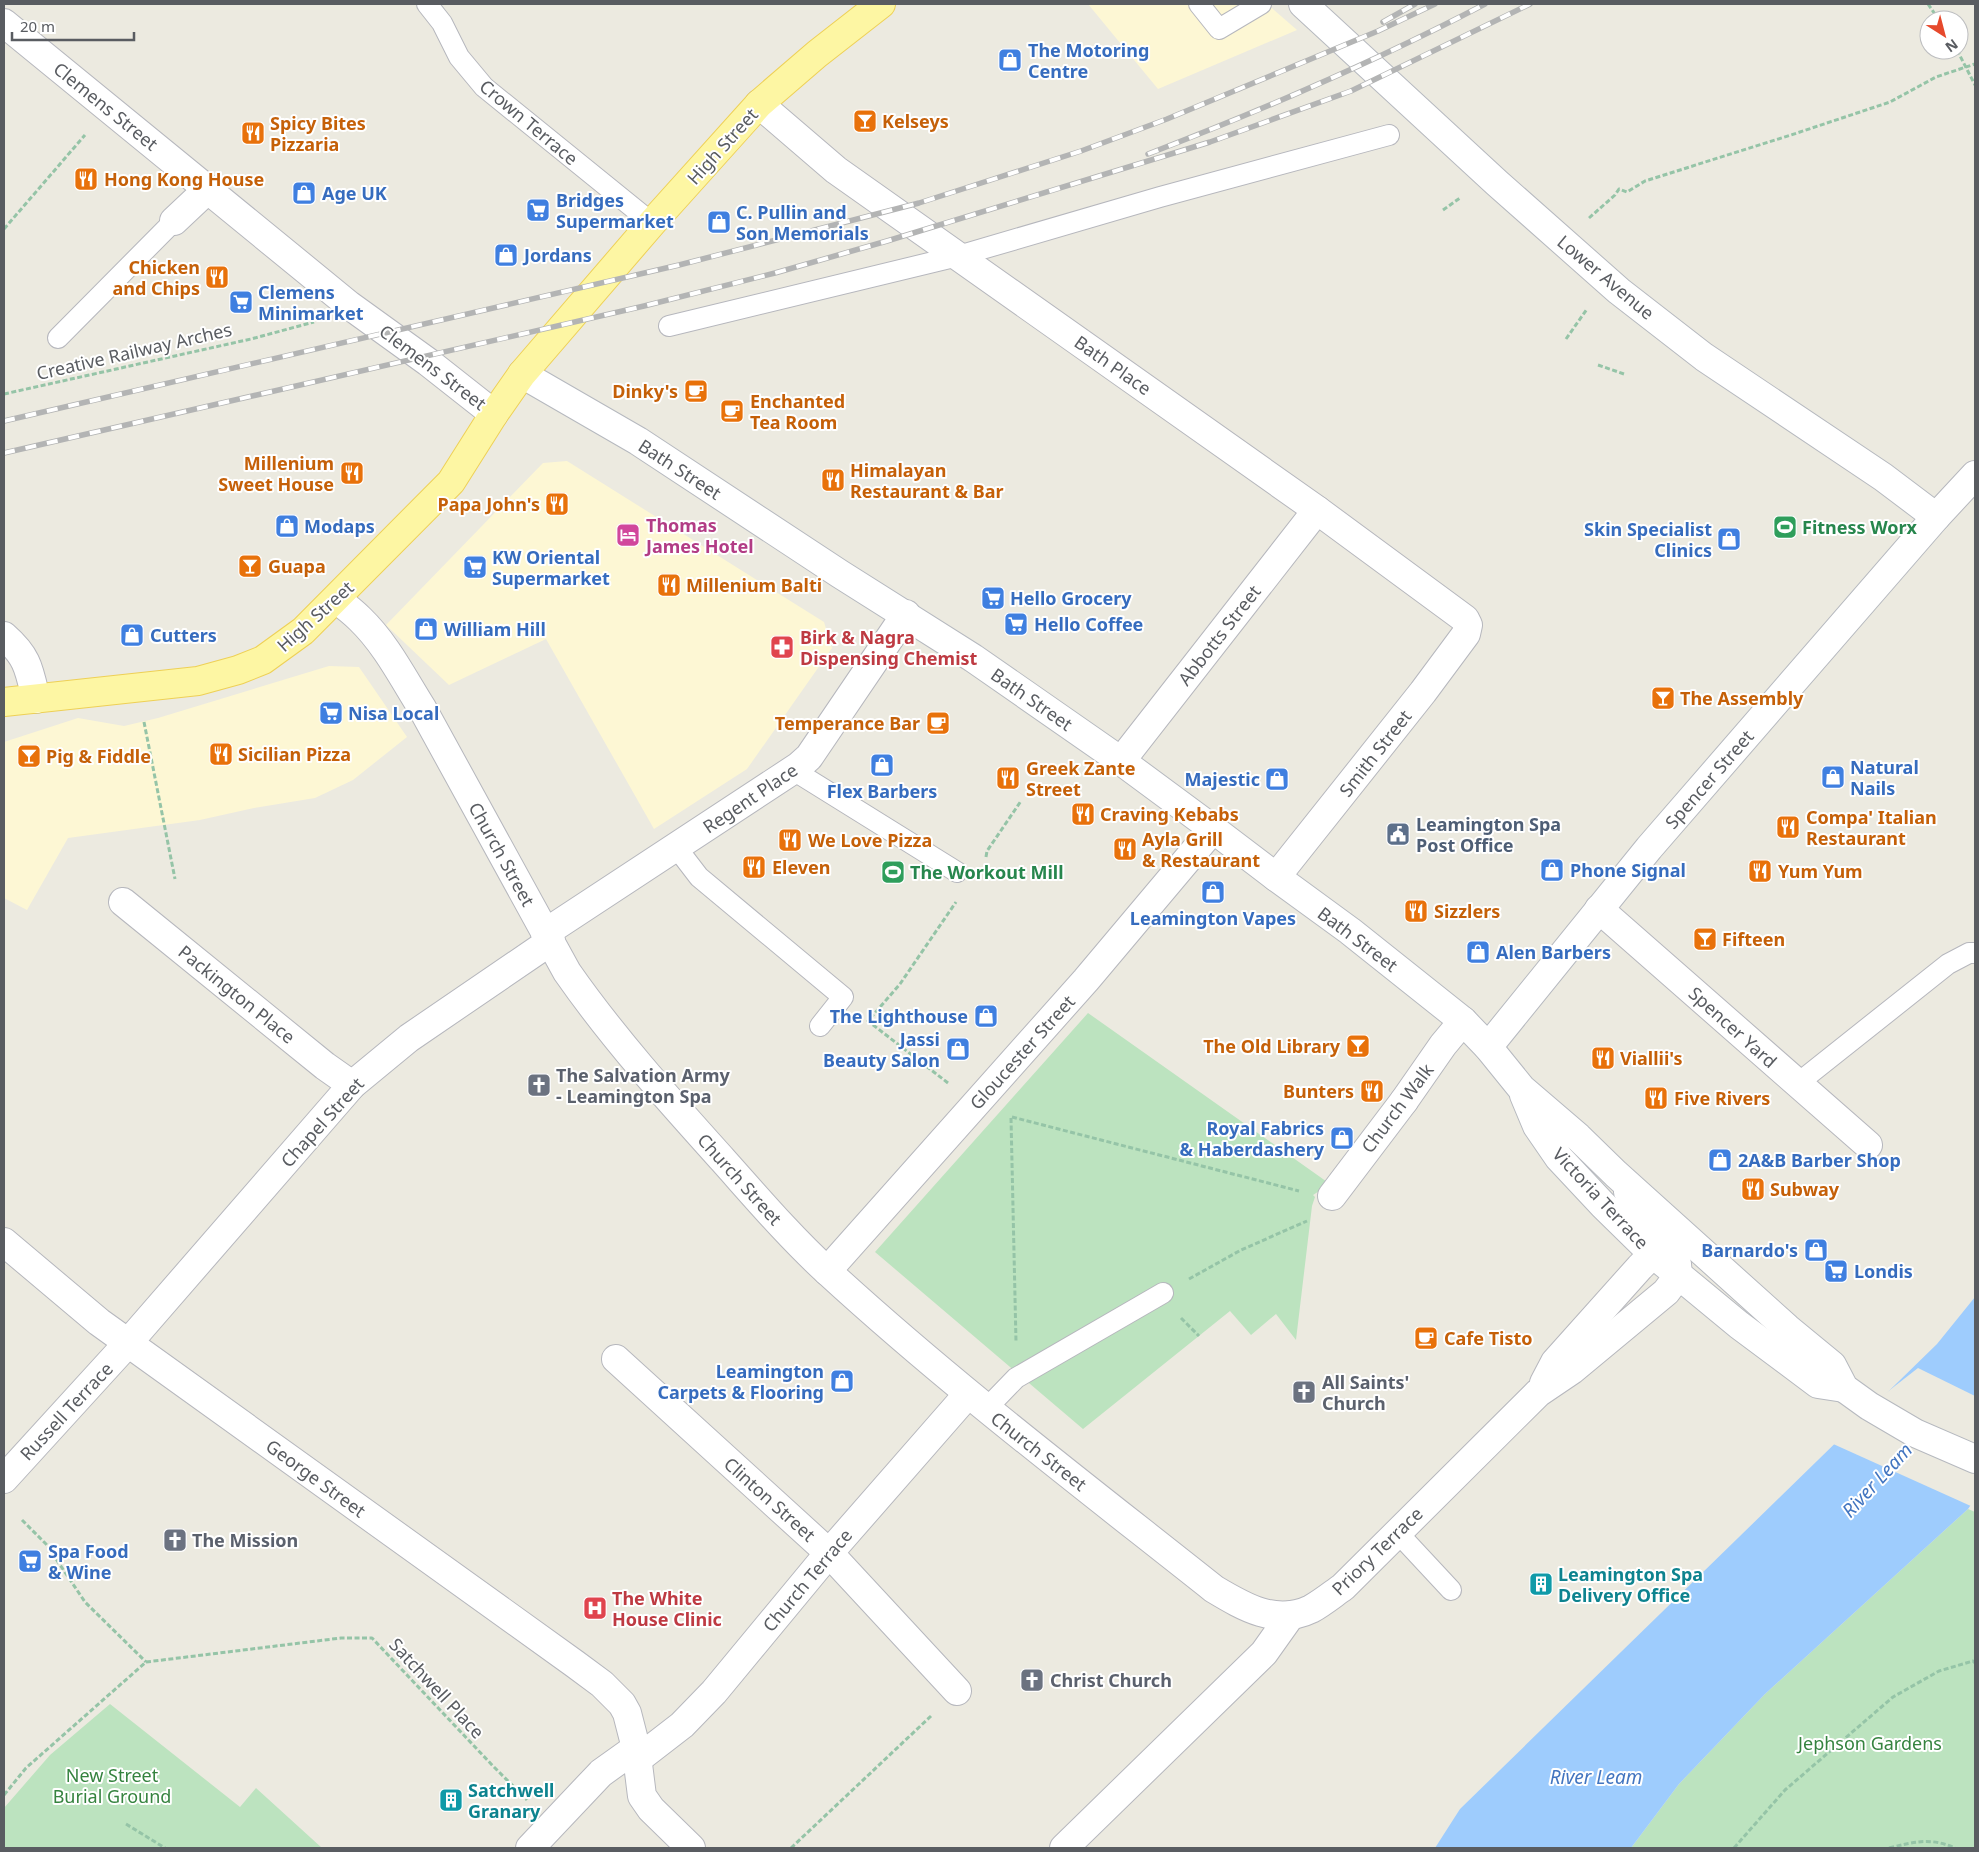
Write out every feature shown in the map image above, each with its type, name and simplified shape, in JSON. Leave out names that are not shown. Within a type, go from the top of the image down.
[{"type":"main road","name":"High Street","points":[[4,702],[198,681],[250,666],[263,660],[303,631],[451,482],[522,374],[652,223],[759,104],[816,54],[881,4]]},
{"type":"street","name":"Lower Avenue","points":[[1303,4],[1497,183],[1619,291],[1704,357],[1895,485],[1936,517]]},
{"type":"street","name":"Clemens Street","points":[[4,23],[358,312],[428,362],[494,414]]},
{"type":"street","name":"Bath Place","points":[[759,104],[836,170],[1317,510],[1465,619],[1468,625]]},
{"type":"street","points":[[174,222],[208,189]]},
{"type":"street","name":"Bath Street","points":[[522,374],[638,441],[906,614],[1121,761],[1276,878],[1350,931],[1463,1021],[1488,1047]]},
{"type":"street","name":"Spencer Street","points":[[1488,1047],[1656,841],[1936,517],[1975,475]]},
{"type":"street","name":"Abbotts Street","points":[[1121,761],[1317,510]]},
{"type":"street","name":"Church Street","points":[[336,599],[361,619],[377,638],[422,708],[566,972],[583,996],[666,1097],[791,1236],[826,1271],[977,1401],[1214,1589],[1234,1602],[1264,1614],[1291,1615]]},
{"type":"street","name":"Regent Place","points":[[548,937],[676,847],[793,770],[809,757],[906,614]]},
{"type":"street","name":"Smith Street","points":[[1276,878],[1423,692],[1466,634],[1468,625]]},
{"type":"street","points":[[4,636],[20,651],[27,662],[36,699]]},
{"type":"street","name":"Gloucester Street","points":[[826,1271],[1086,980],[1213,829]]},
{"type":"street","name":"Packington Place","points":[[123,902],[325,1066],[352,1085]]},
{"type":"street","name":"Spencer Yard","points":[[1599,909],[1868,1145]]},
{"type":"street","name":"Chapel Street","points":[[128,1343],[352,1085],[410,1038],[548,937]]},
{"type":"street","name":"Church Walk","points":[[1332,1196],[1404,1101],[1443,1045],[1463,1021]]},
{"type":"street","name":"Victoria Terrace","points":[[1488,1047],[1522,1089],[1578,1137],[1616,1174],[1675,1257]]},
{"type":"street","name":"Victoria Terrace","points":[[1522,1089],[1537,1126],[1559,1158],[1603,1205],[1675,1257],[1770,1349],[1818,1384],[1844,1388],[1869,1406],[1915,1433],[1975,1458]]},
{"type":"street","name":"George Street","points":[[4,1242],[94,1318],[602,1684],[622,1704],[627,1713],[637,1753]]},
{"type":"street","name":"Priory Terrace","points":[[1538,1393],[1555,1362],[1589,1322],[1675,1257]]},
{"type":"street","name":"Priory Terrace","points":[[1291,1615],[1311,1609],[1343,1587],[1538,1393],[1597,1350],[1666,1292],[1675,1257]]},
{"type":"street","name":"Russell Terrace","points":[[4,1479],[128,1343]]},
{"type":"street","name":"Clinton Street","points":[[616,1359],[829,1553],[957,1691]]},
{"type":"street","name":"Church Terrace","points":[[530,1848],[601,1773],[682,1725],[714,1692],[829,1553],[977,1401]]},
{"type":"street","points":[[1064,1848],[1264,1653],[1291,1615]]},
{"type":"street","points":[[637,1753],[642,1796],[651,1809],[691,1848]]},
{"type":"lane","name":"Crown Terrace","points":[[427,4],[442,23],[459,57],[484,87],[652,223]]},
{"type":"lane","points":[[1199,4],[1219,28],[1261,4]]},
{"type":"lane","points":[[668,326],[958,256],[1160,197],[1388,135]]},
{"type":"lane","points":[[58,338],[174,222]]},
{"type":"lane","points":[[793,770],[957,872]]},
{"type":"lane","points":[[676,847],[699,877],[843,996],[820,1026]]},
{"type":"lane","points":[[1797,1084],[1948,964],[1968,954],[1975,953]]},
{"type":"lane","points":[[977,1401],[1163,1293]]},
{"type":"lane","points":[[1397,1532],[1451,1590]]},
{"type":"path","points":[[1963,60],[1975,85]]},
{"type":"path","points":[[1583,223],[1615,195],[1619,188],[1627,192],[1645,180],[1890,102],[1936,77],[1975,64]]},
{"type":"path","points":[[4,229],[80,140]]},
{"type":"path","points":[[1442,210],[1466,194]]},
{"type":"path","points":[[1566,339],[1587,308]]},
{"type":"path","name":"Creative Railway Arches","points":[[4,394],[251,339],[358,312]]},
{"type":"path","points":[[1598,365],[1624,374]]},
{"type":"path","points":[[145,726],[175,878]]},
{"type":"path","points":[[982,862],[987,851],[1021,801]]},
{"type":"path","points":[[960,895],[900,984],[868,1021],[976,1104]]},
{"type":"path","points":[[1016,1378],[1010,1117],[1304,1192]]},
{"type":"path","points":[[1163,1293],[1241,1250],[1311,1219]]},
{"type":"path","points":[[4,1795],[26,1768],[146,1662],[85,1602],[46,1544],[22,1520]]},
{"type":"path","name":"Satchwell Place","points":[[146,1662],[341,1638],[372,1638],[493,1766],[532,1804]]},
{"type":"path","points":[[1734,1848],[1785,1790],[1893,1696],[1939,1671],[1974,1662],[1975,1657]]},
{"type":"path","points":[[791,1848],[957,1691]]},
{"type":"path","points":[[126,1824],[165,1848]]},
{"type":"path","points":[[1888,1848],[1934,1840],[1955,1848]]},
{"type":"shaded area","points":[[1088,4],[1267,4],[1297,30],[1158,89]]},
{"type":"shaded area","points":[[567,461],[824,622],[832,648],[747,769],[654,829],[546,639],[449,685],[386,625],[543,463]]},
{"type":"shaded area","points":[[329,666],[359,667],[407,737],[353,780],[315,798],[254,808],[200,820],[68,838],[27,910],[4,898],[4,742],[78,718],[124,726],[158,718]]},
{"type":"green space","points":[[1088,1013],[1330,1184],[1313,1195],[1315,1197],[1312,1206],[1296,1340],[1276,1314],[1251,1335],[1230,1311],[1083,1429],[875,1252]]},
{"type":"green space","name":"Jephson Gardens","points":[[1968,1509],[1975,1512],[1975,1848],[1631,1848],[1679,1784],[1765,1694]]},
{"type":"green space","name":"New Street Burial Ground","points":[[110,1704],[240,1807],[256,1788],[322,1848],[4,1848],[4,1808],[50,1755]]},
{"type":"water","name":"River Leam","points":[[1975,1297],[1975,1499],[1968,1509],[1765,1694],[1679,1784],[1631,1848],[1435,1848],[1460,1809],[1937,1344]]},
{"type":"pier","points":[[1918,1368],[1975,1396],[1975,1503],[1973,1507],[1831,1443],[1868,1407]]},
{"type":"railway","points":[[1383,22],[1415,4]]},
{"type":"railway","points":[[4,421],[679,265],[919,203],[1081,151],[1167,119],[1378,31],[1435,4]]},
{"type":"railway","points":[[1148,154],[1319,84],[1485,4]]},
{"type":"railway","points":[[4,453],[644,306],[775,273],[887,241],[1210,142],[1351,91],[1530,4]]},
{"type":"place","name":"The Motoring Centre","points":[[1010,60]]},
{"type":"place","name":"Kelseys","points":[[865,121]]},
{"type":"place","name":"Spicy Bites Pizzaria","points":[[253,133]]},
{"type":"place","name":"Hong Kong House","points":[[86,179]]},
{"type":"place","name":"Age UK","points":[[304,193]]},
{"type":"place","name":"Bridges Supermarket","points":[[538,210]]},
{"type":"place","name":"C. Pullin and Son Memorials","points":[[719,222]]},
{"type":"place","name":"Jordans","points":[[506,255]]},
{"type":"place","name":"Chicken and Chips","points":[[217,277]]},
{"type":"place","name":"Clemens Minimarket","points":[[241,302]]},
{"type":"place","name":"Dinky's","points":[[696,391]]},
{"type":"place","name":"Enchanted Tea Room","points":[[732,411]]},
{"type":"place","name":"Millenium Sweet House","points":[[352,473]]},
{"type":"place","name":"Himalayan Restaurant & Bar","points":[[833,480]]},
{"type":"place","name":"Papa John's","points":[[557,504]]},
{"type":"place","name":"Modaps","points":[[287,526]]},
{"type":"place","name":"Fitness Worx","points":[[1785,527]]},
{"type":"place","name":"Thomas James Hotel","points":[[628,535]]},
{"type":"place","name":"Skin Specialist Clinics","points":[[1729,539]]},
{"type":"place","name":"Guapa","points":[[250,566]]},
{"type":"place","name":"KW Oriental Supermarket","points":[[475,567]]},
{"type":"place","name":"Millenium Balti","points":[[669,585]]},
{"type":"place","name":"Hello Grocery","points":[[993,598]]},
{"type":"place","name":"Hello Coffee","points":[[1016,624]]},
{"type":"place","name":"William Hill","points":[[426,629]]},
{"type":"place","name":"Cutters","points":[[132,635]]},
{"type":"place","name":"Birk & Nagra Dispensing Chemist","points":[[782,647]]},
{"type":"place","name":"The Assembly","points":[[1663,698]]},
{"type":"place","name":"Nisa Local","points":[[331,713]]},
{"type":"place","name":"Temperance Bar","points":[[938,723]]},
{"type":"place","name":"Sicilian Pizza","points":[[221,754]]},
{"type":"place","name":"Pig & Fiddle","points":[[29,756]]},
{"type":"place","name":"Flex Barbers","points":[[882,765]]},
{"type":"place","name":"Natural Nails","points":[[1833,777]]},
{"type":"place","name":"Greek Zante Street","points":[[1008,778]]},
{"type":"place","name":"Majestic","points":[[1277,779]]},
{"type":"place","name":"Craving Kebabs","points":[[1083,814]]},
{"type":"place","name":"Compa' Italian Restaurant","points":[[1788,827]]},
{"type":"place","name":"Leamington Spa Post Office","points":[[1398,834]]},
{"type":"place","name":"We Love Pizza","points":[[790,840]]},
{"type":"place","name":"Ayla Grill & Restaurant","points":[[1125,849]]},
{"type":"place","name":"Eleven","points":[[754,867]]},
{"type":"place","name":"Phone Signal","points":[[1552,870]]},
{"type":"place","name":"Yum Yum","points":[[1760,871]]},
{"type":"place","name":"The Workout Mill","points":[[893,872]]},
{"type":"place","name":"Leamington Vapes","points":[[1213,892]]},
{"type":"place","name":"Sizzlers","points":[[1416,911]]},
{"type":"place","name":"Fifteen","points":[[1705,939]]},
{"type":"place","name":"Alen Barbers","points":[[1478,952]]},
{"type":"place","name":"The Lighthouse","points":[[986,1016]]},
{"type":"place","name":"The Old Library","points":[[1358,1046]]},
{"type":"place","name":"Jassi Beauty Salon","points":[[958,1049]]},
{"type":"place","name":"Viallii's","points":[[1603,1058]]},
{"type":"place","name":"The Salvation Army - Leamington Spa","points":[[539,1085]]},
{"type":"place","name":"Bunters","points":[[1372,1091]]},
{"type":"place","name":"Five Rivers","points":[[1656,1098]]},
{"type":"place","name":"Royal Fabrics & Haberdashery","points":[[1342,1138]]},
{"type":"place","name":"2A&B Barber Shop","points":[[1720,1160]]},
{"type":"place","name":"Subway","points":[[1753,1189]]},
{"type":"place","name":"Barnardo's","points":[[1816,1250]]},
{"type":"place","name":"Londis","points":[[1836,1271]]},
{"type":"place","name":"Cafe Tisto","points":[[1426,1338]]},
{"type":"place","name":"Leamington Carpets & Flooring","points":[[842,1381]]},
{"type":"place","name":"All Saints' Church","points":[[1304,1392]]},
{"type":"place","name":"The Mission","points":[[175,1540]]},
{"type":"place","name":"Spa Food & Wine","points":[[30,1561]]},
{"type":"place","name":"Leamington Spa Delivery Office","points":[[1541,1584]]},
{"type":"place","name":"The White House Clinic","points":[[595,1608]]},
{"type":"place","name":"Christ Church","points":[[1032,1680]]},
{"type":"place","name":"Satchwell Granary","points":[[451,1800]]}]
